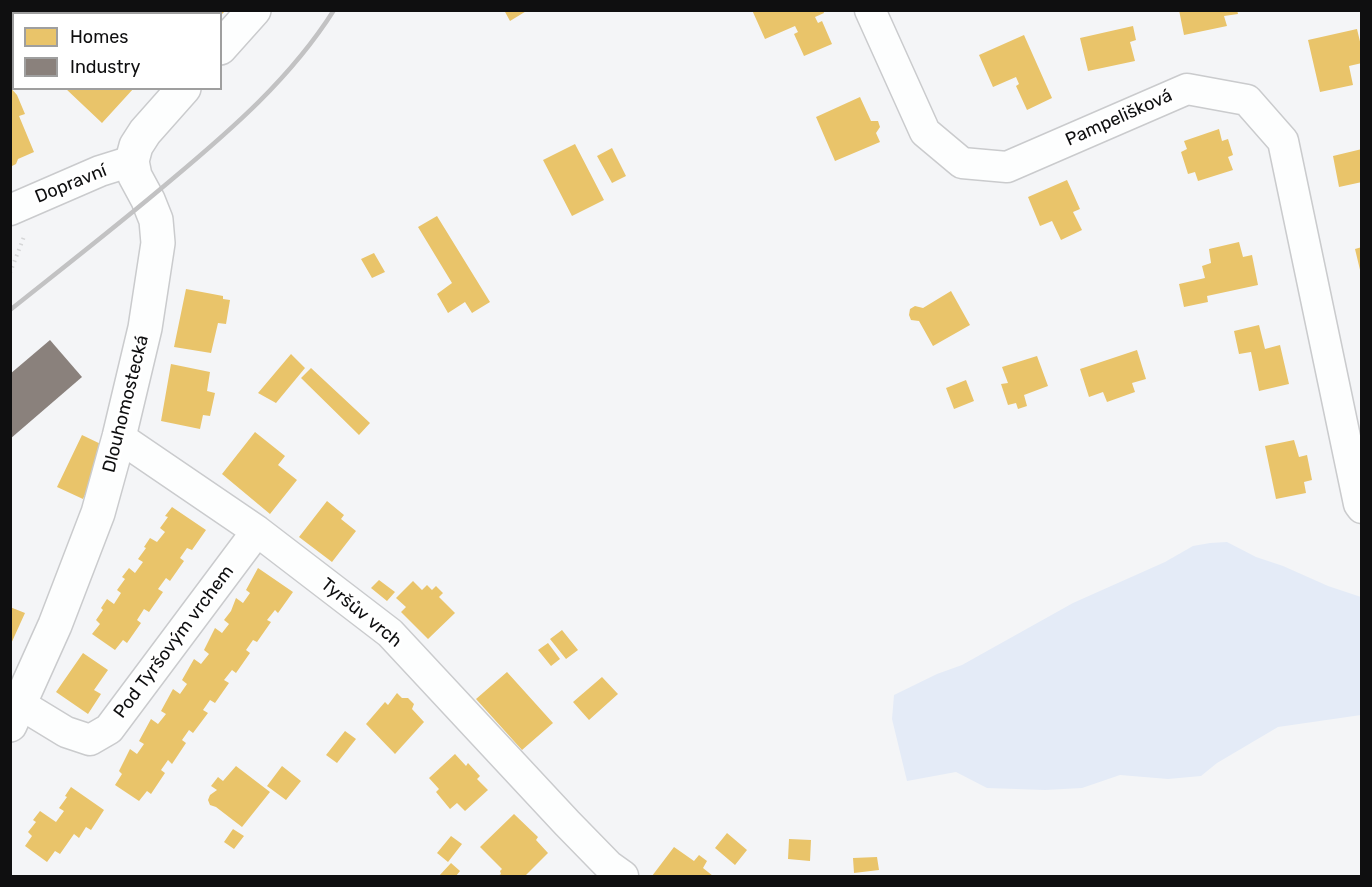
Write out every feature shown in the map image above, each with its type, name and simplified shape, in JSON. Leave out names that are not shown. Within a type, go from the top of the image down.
[{"type":"street","points":[[222,46],[254,10]]},
{"type":"street","name":"Pampelišková","points":[[870,10],[925,132],[962,163],[1006,167],[1187,89],[1247,100],[1283,141],[1359,504],[1362,508]]},
{"type":"street","points":[[132,161],[136,146],[144,132],[182,90]]},
{"type":"street","name":"Dopravní","points":[[10,210],[100,171],[132,161]]},
{"type":"street","name":"Dlouhomostecká","points":[[15,715],[55,625],[98,513],[145,328],[158,243],[156,220],[135,177],[132,161]]},
{"type":"street","name":"Tyršův vrch","points":[[119,437],[257,531],[390,633],[567,823],[609,866],[623,876]]},
{"type":"street","name":"Pod Tyršovým vrchem","points":[[15,715],[90,740],[110,729],[257,531]]},
{"type":"shaded area","points":[[1227,542],[1256,557],[1361,597],[1361,715],[1278,727],[1217,763],[1201,776],[1168,779],[1120,775],[1082,788],[1045,790],[987,788],[956,772],[907,781],[892,719],[894,695],[937,674],[962,665],[1073,603],[1165,562],[1193,546]]},
{"type":"building: Homes","points":[[68,10],[111,10],[110,12],[70,12]]},
{"type":"building: Homes","points":[[126,10],[141,10],[140,12]]},
{"type":"building: Homes","points":[[179,10],[226,10],[222,14],[222,12],[180,12]]},
{"type":"building: Homes","points":[[504,10],[528,10],[510,21]]},
{"type":"building: Homes","points":[[752,10],[823,10],[824,13],[815,17],[818,23],[822,21],[832,44],[804,56],[794,34],[798,32],[795,26],[765,39]]},
{"type":"building: Homes","points":[[1179,10],[1237,10],[1238,14],[1224,16],[1227,26],[1184,35]]},
{"type":"building: Homes","points":[[1133,26],[1136,40],[1130,42],[1135,61],[1088,71],[1080,38]]},
{"type":"building: Homes","points":[[1357,29],[1362,50],[1362,63],[1349,66],[1353,85],[1320,92],[1308,40]]},
{"type":"building: Homes","points":[[1024,35],[1052,98],[1027,110],[1016,86],[1019,84],[1016,77],[993,87],[979,55]]},
{"type":"building: Homes","points":[[10,87],[17,95],[25,114],[19,116],[34,152],[18,159],[16,164],[10,167]]},
{"type":"building: Homes","points":[[67,90],[132,90],[102,123]]},
{"type":"building: Homes","points":[[860,97],[871,121],[878,121],[880,127],[876,133],[880,142],[835,161],[816,117]]},
{"type":"building: Homes","points":[[1219,129],[1222,141],[1228,139],[1233,155],[1228,157],[1233,170],[1198,181],[1195,172],[1188,174],[1181,152],[1187,149],[1184,141]]},
{"type":"building: Homes","points":[[575,144],[604,200],[572,216],[543,160]]},
{"type":"building: Homes","points":[[612,148],[626,176],[612,183],[597,156]]},
{"type":"building: Homes","points":[[1362,149],[1362,182],[1339,187],[1333,156]]},
{"type":"building: Homes","points":[[1067,180],[1080,209],[1073,212],[1082,230],[1061,240],[1052,221],[1040,226],[1028,197]]},
{"type":"building: Homes","points":[[437,216],[490,302],[472,313],[465,302],[448,313],[437,294],[452,283],[418,227]]},
{"type":"building: Homes","points":[[1239,242],[1243,257],[1252,255],[1258,285],[1207,296],[1208,302],[1184,307],[1179,284],[1205,278],[1202,266],[1211,263],[1209,249]]},
{"type":"building: Homes","points":[[1362,247],[1362,274],[1361,274],[1355,249]]},
{"type":"building: Homes","points":[[374,253],[385,272],[372,278],[361,259]]},
{"type":"building: Homes","points":[[186,289],[223,296],[223,299],[230,300],[226,324],[218,323],[211,353],[174,347]]},
{"type":"building: Homes","points":[[951,291],[970,325],[933,346],[919,321],[911,320],[910,309],[915,306],[923,308]]},
{"type":"building: Homes","points":[[1259,325],[1265,349],[1280,345],[1289,384],[1259,391],[1251,352],[1239,354],[1234,331]]},
{"type":"building: Homes","points":[[1137,350],[1146,379],[1132,383],[1135,392],[1107,402],[1103,392],[1089,397],[1080,369]]},
{"type":"building: Homes","points":[[291,354],[305,368],[276,403],[258,393]]},
{"type":"building: Homes","points":[[1037,356],[1048,386],[1024,395],[1027,406],[1018,409],[1016,403],[1008,405],[1001,384],[1008,383],[1002,367]]},
{"type":"building: Homes","points":[[171,364],[210,372],[207,391],[215,393],[210,416],[203,415],[200,429],[161,421]]},
{"type":"building: Homes","points":[[311,368],[370,423],[359,435],[301,378]]},
{"type":"building: Homes","points":[[966,380],[974,401],[954,409],[946,388]]},
{"type":"building: Homes","points":[[255,432],[285,456],[278,465],[297,480],[270,514],[222,474]]},
{"type":"building: Homes","points":[[82,435],[107,447],[83,499],[57,487]]},
{"type":"building: Homes","points":[[1294,440],[1299,457],[1307,455],[1312,480],[1304,482],[1306,493],[1276,499],[1265,446]]},
{"type":"building: Homes","points":[[327,501],[344,515],[341,519],[356,531],[332,562],[299,537]]},
{"type":"building: Homes","points":[[172,507],[206,530],[192,550],[187,548],[180,558],[184,561],[170,581],[166,578],[158,589],[163,592],[149,612],[144,609],[137,620],[141,623],[127,643],[123,640],[115,650],[92,634],[100,624],[96,620],[107,599],[114,604],[121,593],[117,590],[125,579],[122,577],[129,568],[135,573],[143,562],[138,559],[150,538],[157,542],[165,532],[160,528]]},
{"type":"building: Homes","points":[[258,568],[293,592],[278,613],[275,610],[267,620],[271,622],[257,642],[253,640],[246,650],[250,653],[236,673],[232,670],[224,680],[229,683],[215,703],[210,700],[203,710],[208,713],[193,733],[189,730],[182,740],[186,743],[172,764],[168,760],[161,770],[165,773],[151,794],[147,791],[139,801],[115,785],[122,774],[119,771],[130,749],[137,754],[144,744],[139,741],[151,719],[158,724],[166,714],[161,711],[173,689],[180,694],[187,684],[182,680],[194,659],[201,664],[209,654],[204,650],[215,628],[222,633],[229,624],[224,620],[231,611],[236,598],[243,603],[250,593],[246,590]]},
{"type":"building: Homes","points":[[379,580],[395,592],[387,601],[371,588]]},
{"type":"building: Homes","points":[[413,581],[422,590],[427,585],[432,590],[436,586],[443,593],[439,597],[455,613],[428,639],[401,612],[406,607],[396,598]]},
{"type":"building: Homes","points":[[10,607],[25,613],[10,646]]},
{"type":"building: Homes","points":[[562,630],[578,650],[566,659],[550,639]]},
{"type":"building: Homes","points":[[548,643],[560,659],[551,666],[538,650]]},
{"type":"building: Homes","points":[[83,653],[108,670],[94,690],[101,694],[88,714],[56,692]]},
{"type":"building: Homes","points":[[507,672],[553,723],[522,750],[476,699]]},
{"type":"building: Homes","points":[[602,677],[618,694],[589,720],[573,702]]},
{"type":"building: Homes","points":[[397,693],[414,704],[412,709],[424,722],[395,754],[366,724],[385,702],[388,705]]},
{"type":"building: Homes","points":[[345,731],[356,739],[337,763],[326,755]]},
{"type":"building: Homes","points":[[455,754],[466,766],[468,763],[480,776],[477,779],[488,790],[465,811],[457,803],[450,809],[436,792],[439,789],[429,778]]},
{"type":"building: Homes","points":[[236,766],[270,792],[242,827],[210,805],[208,800],[210,795],[217,790],[211,786],[218,777],[223,781]]},
{"type":"building: Homes","points":[[282,766],[301,781],[286,800],[267,786]]},
{"type":"building: Homes","points":[[71,787],[104,810],[91,830],[86,827],[79,838],[74,834],[60,854],[55,851],[47,862],[25,846],[32,836],[28,832],[36,822],[33,820],[40,811],[56,822],[64,811],[59,808]]},
{"type":"building: Homes","points":[[514,814],[538,837],[536,840],[548,853],[525,876],[498,876],[502,869],[480,847]]},
{"type":"building: Homes","points":[[233,829],[244,836],[234,849],[224,842]]},
{"type":"building: Homes","points":[[727,833],[747,850],[735,865],[715,848]]},
{"type":"building: Homes","points":[[451,836],[462,844],[448,862],[437,853]]},
{"type":"building: Homes","points":[[789,839],[811,840],[810,861],[788,859]]},
{"type":"building: Homes","points":[[674,847],[694,861],[699,855],[707,861],[703,868],[713,876],[652,876]]},
{"type":"building: Homes","points":[[877,857],[879,870],[854,873],[853,858]]},
{"type":"building: Homes","points":[[451,863],[460,871],[456,876],[439,876]]},
{"type":"building: Industry","points":[[50,340],[82,377],[10,439],[10,374]]},
{"type":"railway","points":[[10,310],[193,162],[259,102],[299,58],[334,10]]}]
